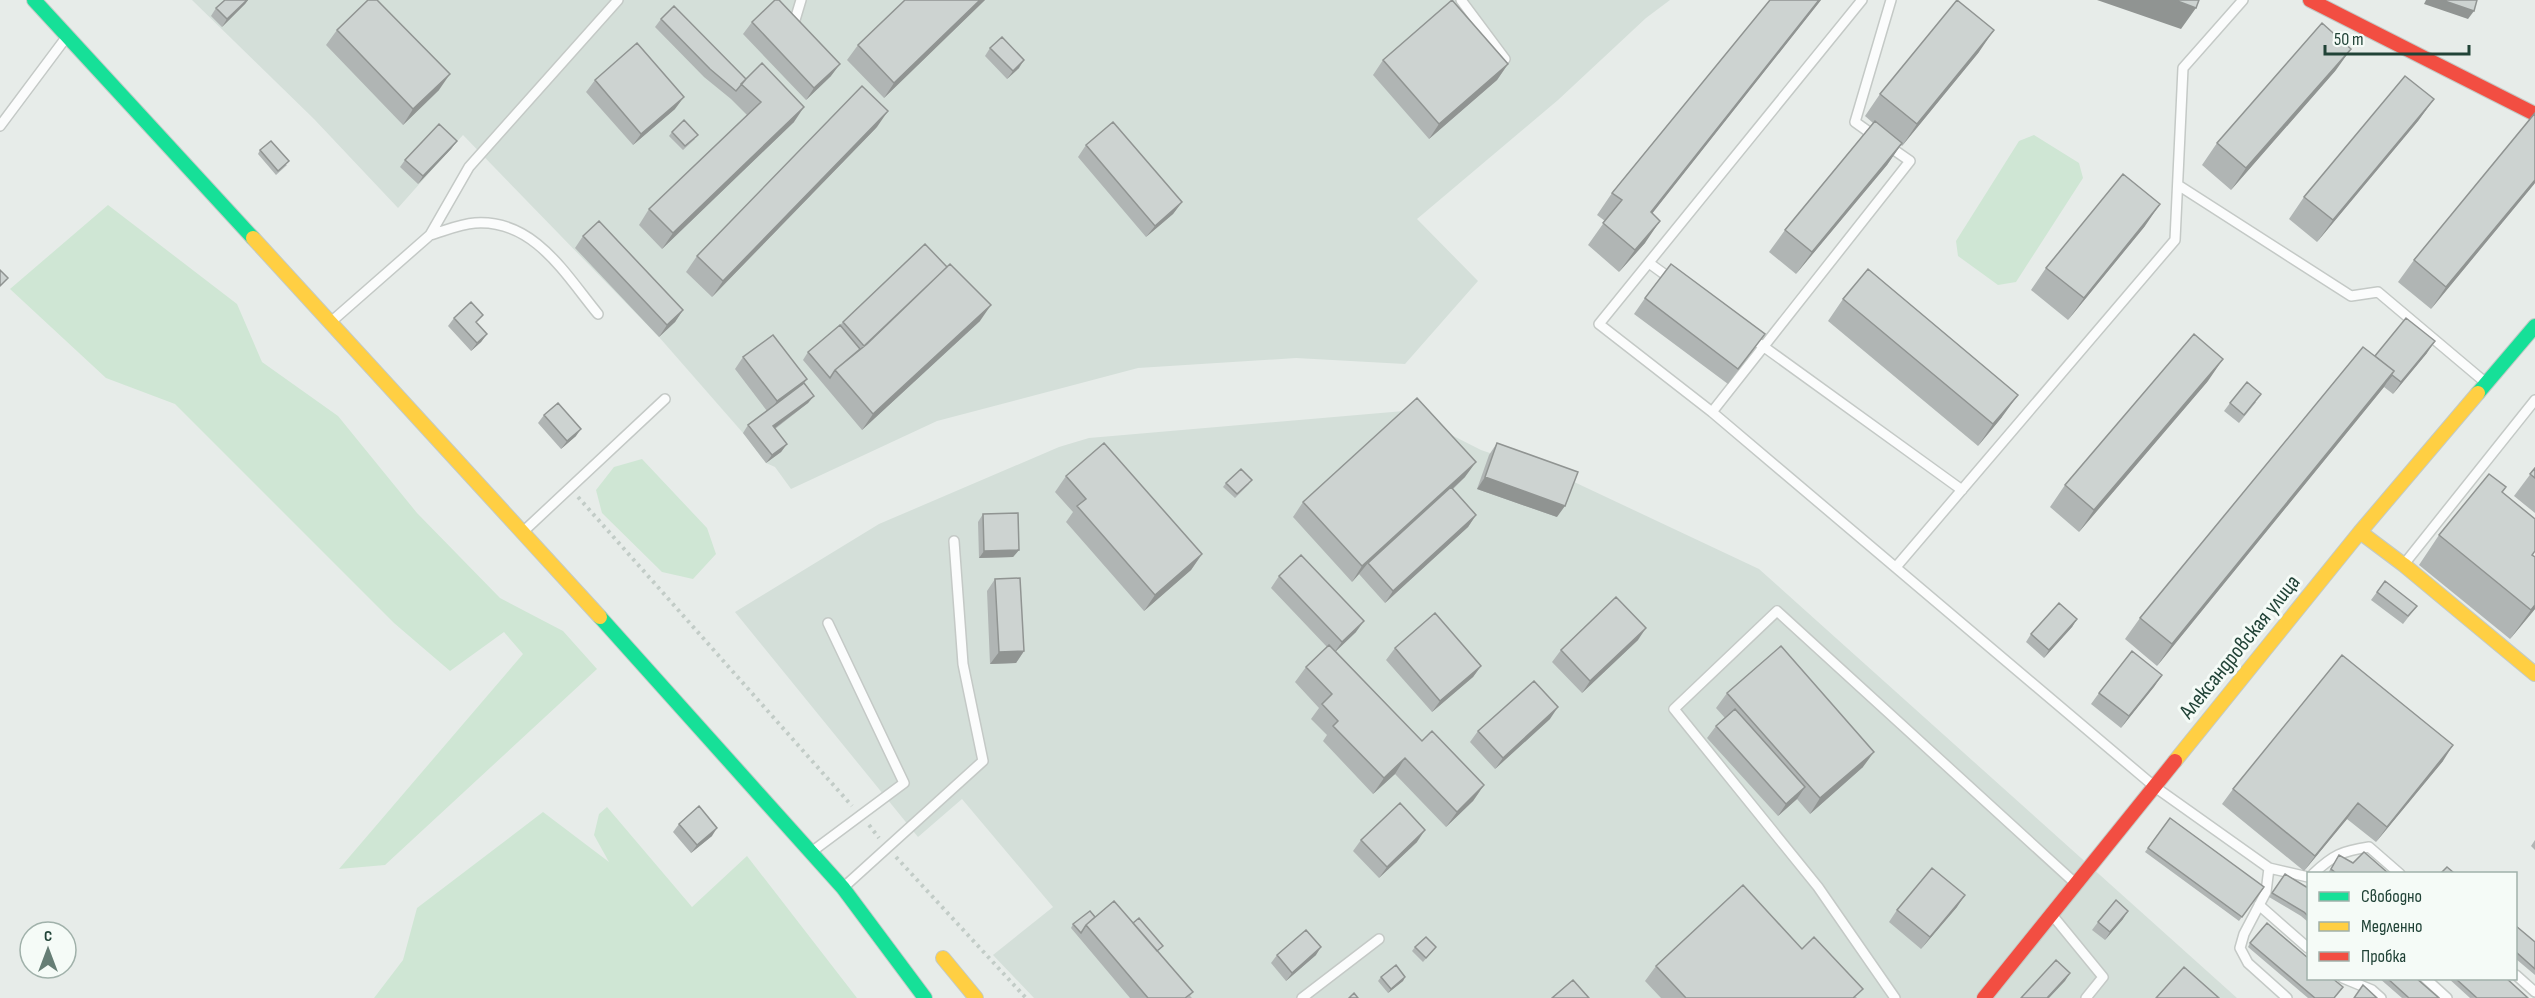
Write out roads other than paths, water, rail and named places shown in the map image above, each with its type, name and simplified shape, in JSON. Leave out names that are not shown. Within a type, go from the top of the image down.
[{"type":"street","points":[[34,0],[635,654],[843,888],[925,998]]},
{"type":"street","points":[[2310,0],[2535,114]]},
{"type":"street","name":"Александровская улица","points":[[1984,998],[2360,532],[2535,326]]},
{"type":"street","points":[[2360,532],[2404,565],[2535,674]]},
{"type":"street","points":[[943,958],[976,998]]},
{"type":"lane","points":[[330,323],[430,235],[469,167],[618,0]]},
{"type":"lane","points":[[795,20],[801,0]]},
{"type":"lane","points":[[1461,0],[1505,59]]},
{"type":"lane","points":[[1862,0],[1599,324],[1712,412],[2155,787],[2269,868],[2307,876]]},
{"type":"lane","points":[[1712,412],[1910,161],[1855,122],[1891,0]]},
{"type":"lane","points":[[1896,567],[2175,240],[2183,68],[2243,0]]},
{"type":"lane","points":[[0,126],[67,36]]},
{"type":"lane","points":[[2178,185],[2350,296],[2378,292],[2486,383]]},
{"type":"lane","points":[[430,235],[473,223],[497,223],[524,233],[543,248],[598,314]]},
{"type":"lane","points":[[1649,262],[1678,284]]},
{"type":"lane","points":[[1755,340],[1962,490]]},
{"type":"lane","points":[[522,533],[664,399]]},
{"type":"lane","points":[[2404,565],[2535,400]]},
{"type":"lane","points":[[843,888],[983,760],[963,664],[954,541]]},
{"type":"lane","points":[[1895,998],[1818,887],[1674,709],[1777,611],[2076,884]]},
{"type":"lane","points":[[811,852],[904,783],[828,623]]},
{"type":"lane","points":[[2314,872],[2333,856],[2347,850],[2369,847],[2399,872]]},
{"type":"lane","points":[[2269,868],[2266,892],[2244,934],[2240,948],[2248,963],[2287,998]]},
{"type":"lane","points":[[2259,905],[2307,947]]},
{"type":"lane","points":[[2052,915],[2103,977],[2086,998]]},
{"type":"lane","points":[[1302,998],[1379,939]]},
{"type":"lane","points":[[2517,976],[2535,992]]},
{"type":"lane","points":[[2348,980],[2372,990],[2381,998]]},
{"type":"lane","points":[[2427,980],[2447,998]]}]
